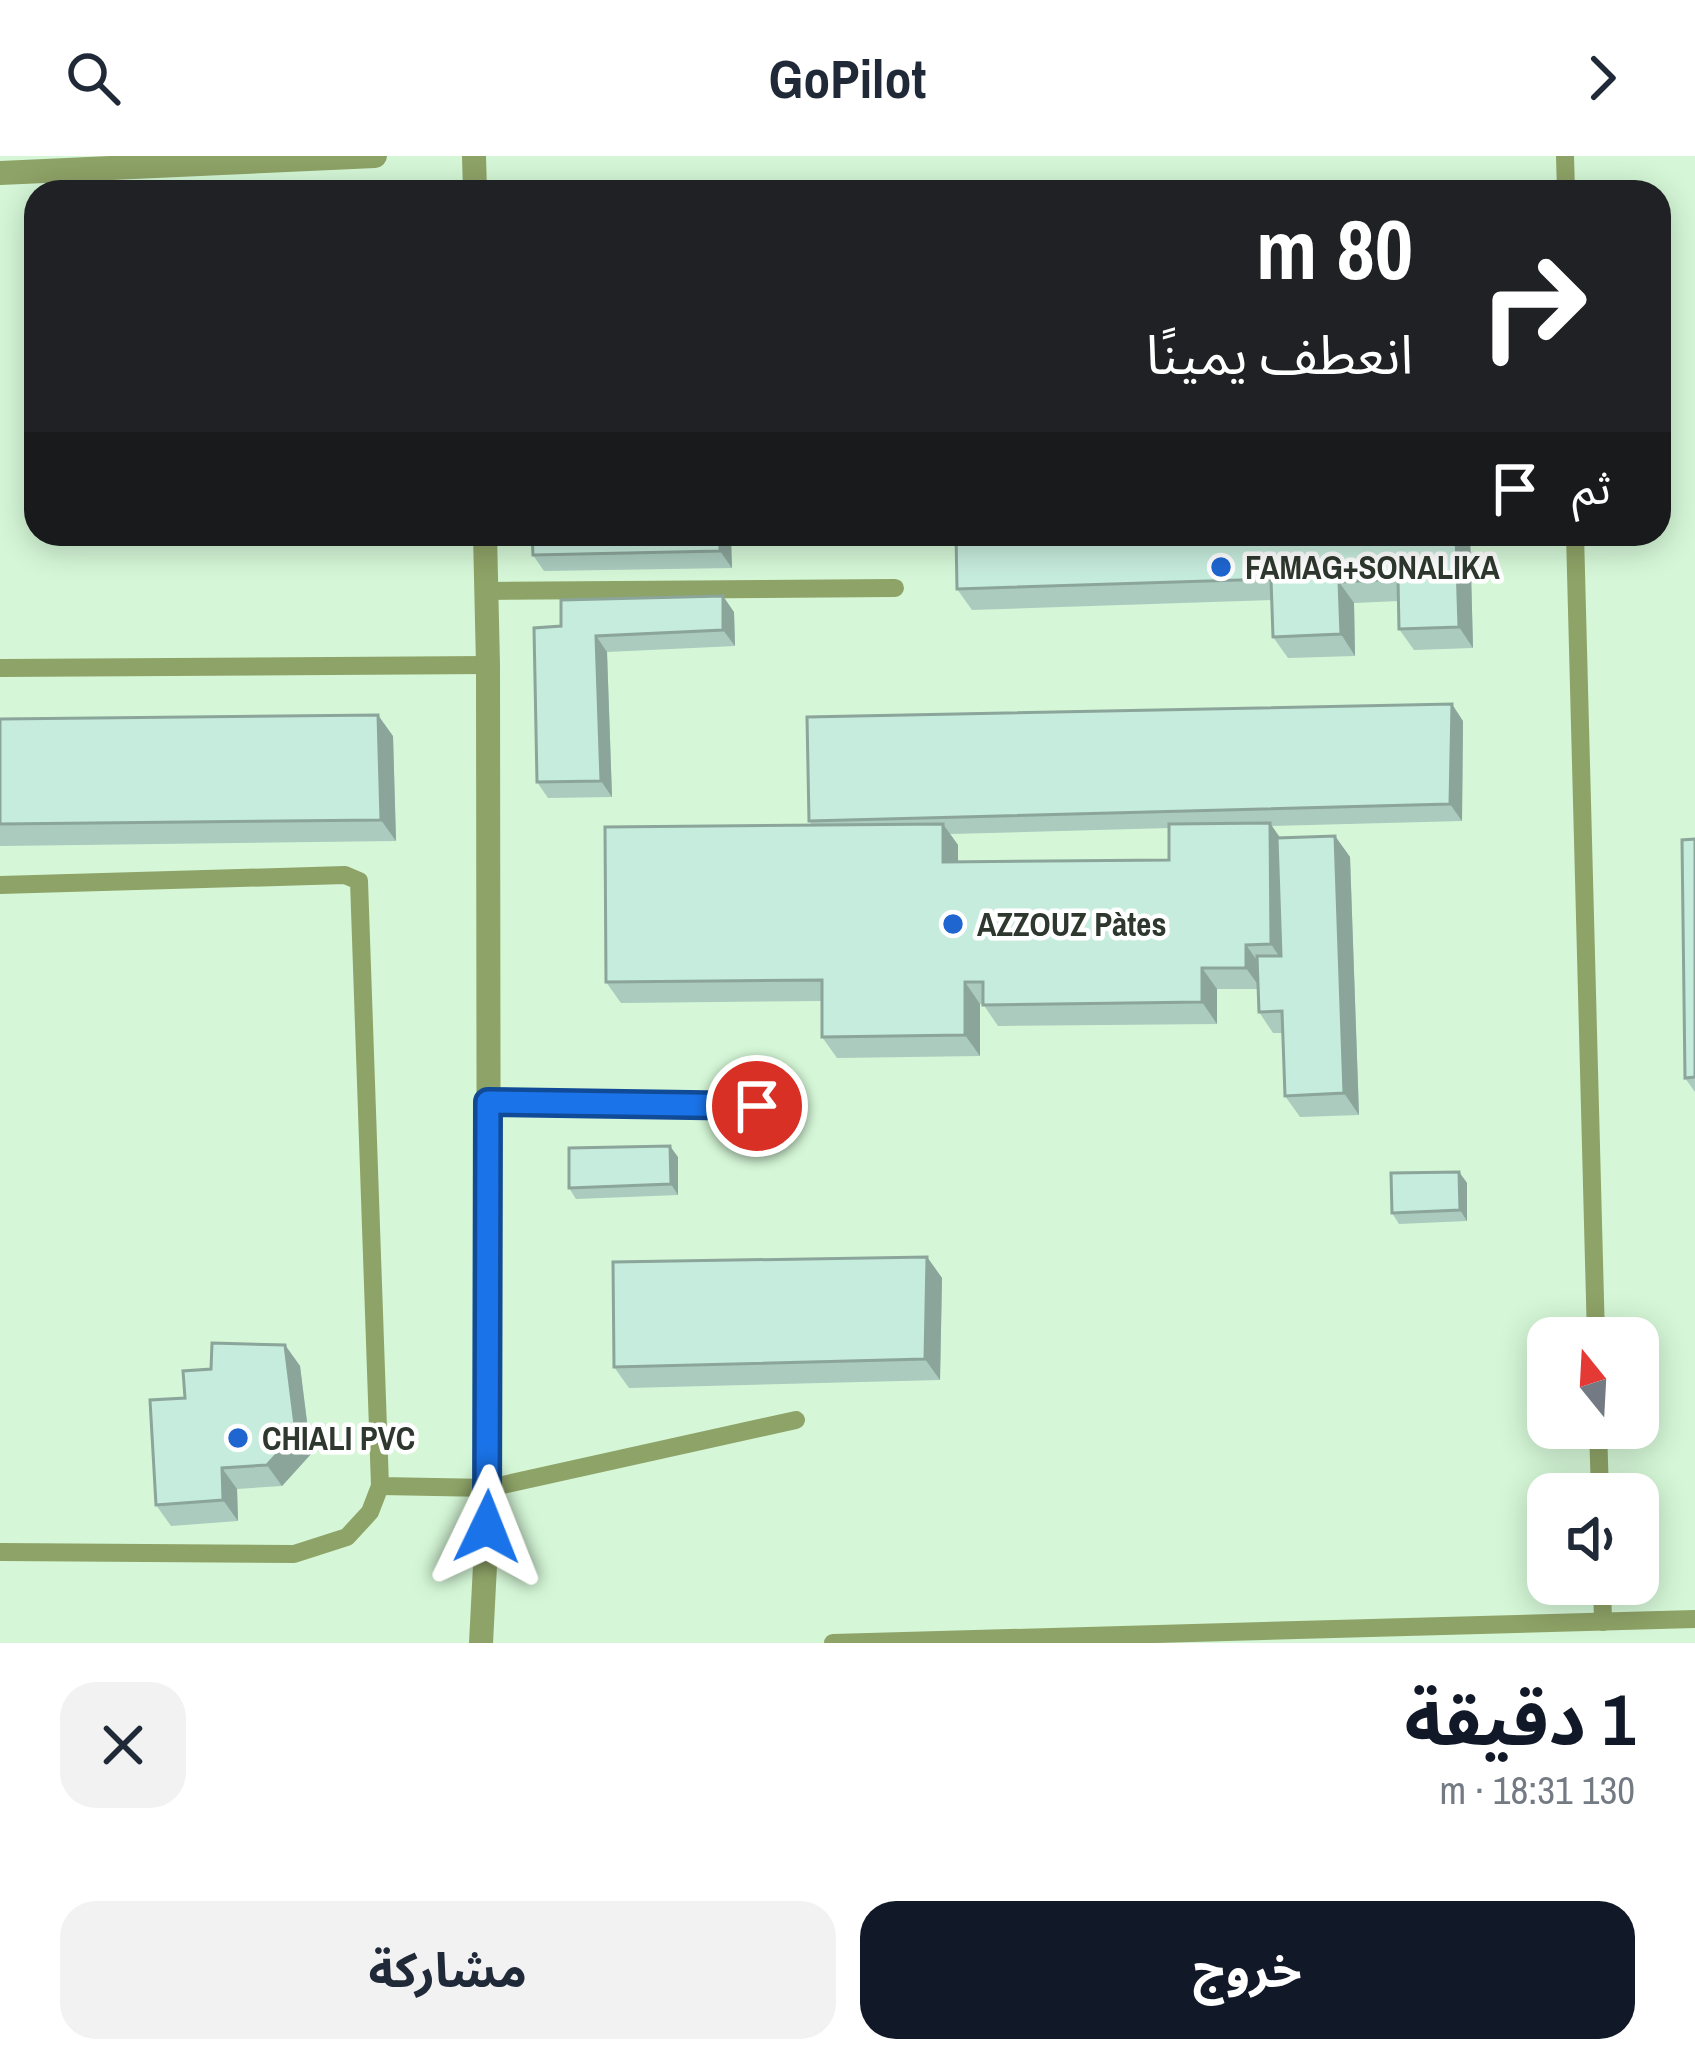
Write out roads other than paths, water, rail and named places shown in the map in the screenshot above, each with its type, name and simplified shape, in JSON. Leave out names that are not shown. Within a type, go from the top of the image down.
[{"type":"street","points":[[0,173],[374,156]]},
{"type":"street","points":[[481,1643],[489,1488],[484,546]]},
{"type":"lane","points":[[1575,546],[1595,1317]]},
{"type":"lane","points":[[486,591],[896,588]]},
{"type":"lane","points":[[0,668],[488,665]]},
{"type":"lane","points":[[0,884],[346,875],[359,881],[380,1486],[370,1512],[347,1538],[295,1554],[0,1552]]},
{"type":"lane","points":[[488,1102],[757,1106]]},
{"type":"lane","points":[[380,1486],[489,1488],[796,1420]]},
{"type":"lane","points":[[1603,1605],[1603,1622]]},
{"type":"lane","points":[[833,1643],[1695,1619]]},
{"type":"place","name":"FAMAG+SONALIKA","points":[[1221,567]]},
{"type":"place","name":"AZZOUZ Pàtes","points":[[953,924]]},
{"type":"place","name":"CHIALI PVC","points":[[238,1438]]}]
